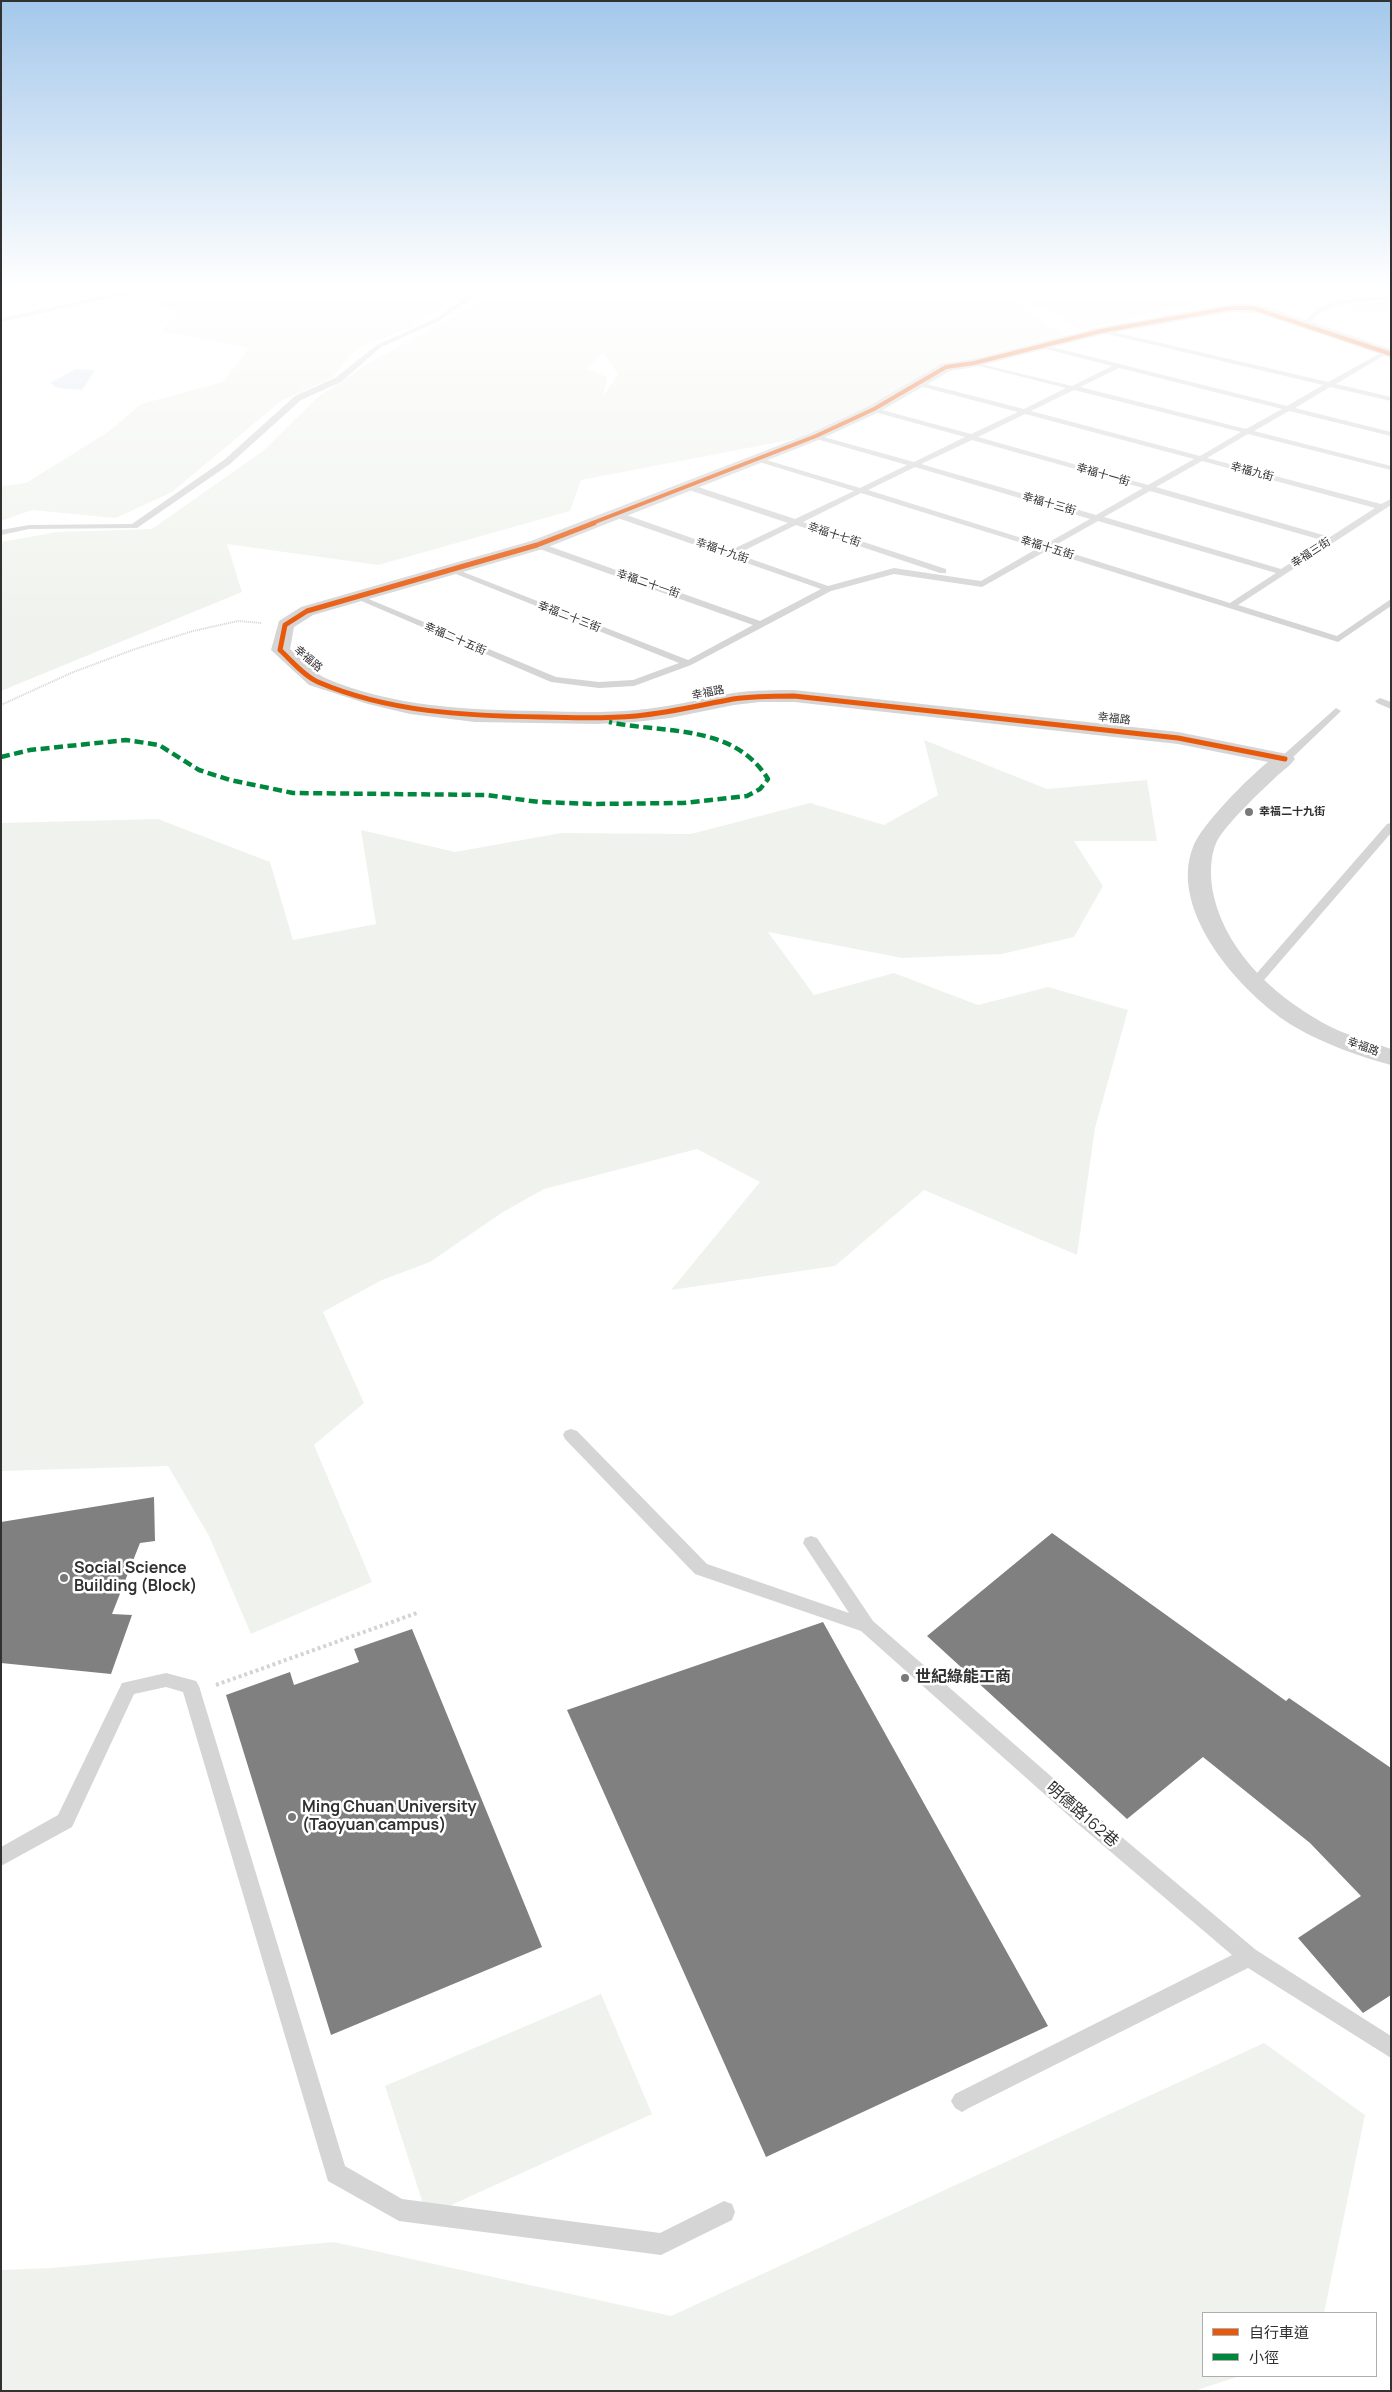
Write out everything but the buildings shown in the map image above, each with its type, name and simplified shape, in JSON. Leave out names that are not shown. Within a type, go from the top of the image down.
[{"type":"street","points":[[285,625],[307,612],[537,545],[816,436],[889,401]]},
{"type":"street","name":"幸福路","points":[[285,625],[280,650],[316,681],[375,700],[445,713],[475,716],[596,718],[670,712],[760,696],[794,696],[1178,738],[1285,759]]},
{"type":"street","name":"幸福路","points":[[1285,759],[1213,830],[1201,855],[1200,880],[1205,910],[1217,936],[1254,984],[1283,1007],[1326,1034],[1391,1057]]},
{"type":"lane","points":[[1,533],[29,527],[134,526],[227,462],[295,401]]},
{"type":"lane","name":"幸福九街","points":[[981,401],[1382,507]]},
{"type":"lane","points":[[730,554],[1047,401]]},
{"type":"lane","points":[[1124,401],[1391,468]]},
{"type":"lane","points":[[1258,401],[1391,434]]},
{"type":"lane","points":[[982,584],[1301,401]]},
{"type":"lane","name":"幸福十一街","points":[[874,409],[1331,540]]},
{"type":"lane","name":"幸福十三街","points":[[816,436],[1282,572]]},
{"type":"lane","name":"幸福十五街","points":[[756,458],[1338,639],[1391,602]]},
{"type":"lane","name":"幸福十七街","points":[[686,486],[982,584]]},
{"type":"lane","name":"幸福三街","points":[[1231,606],[1391,501]]},
{"type":"lane","name":"幸福十九街","points":[[615,514],[828,589]]},
{"type":"lane","name":"幸福二十一街","points":[[537,545],[759,624]]},
{"type":"lane","name":"幸福二十三街","points":[[450,570],[688,663]]},
{"type":"lane","name":"幸福二十五街","points":[[356,597],[554,680],[598,685],[634,683],[688,663],[828,589],[894,571],[982,584]]},
{"type":"lane","points":[[1380,701],[1391,706]]},
{"type":"lane","points":[[1285,759],[1336,711]]},
{"type":"lane","points":[[1254,984],[1391,826]]},
{"type":"lane","points":[[571,1435],[702,1569],[867,1626]]},
{"type":"lane","name":"明德路162巷","points":[[811,1543],[867,1626],[1085,1818],[1249,1957],[1391,2048]]},
{"type":"lane","points":[[1,1857],[65,1821],[128,1688],[166,1680],[190,1686],[336,2173],[399,2210],[661,2244],[724,2212]]},
{"type":"lane","points":[[962,2101],[1249,1957]]},
{"type":"path","points":[[1,704],[89,666],[134,649],[194,631],[238,621],[285,625]]},
{"type":"path","points":[[193,1693],[418,1613]]},
{"type":"shaded area","points":[[154,401],[282,401],[172,492],[116,518],[32,510],[1,521],[1,486],[26,483],[108,432],[141,404]]},
{"type":"shaded area","points":[[314,401],[883,401],[800,438],[581,480],[570,511],[378,565],[227,544],[242,592],[1,691],[1,542],[57,532],[152,529],[263,451]]},
{"type":"shaded area","points":[[924,740],[1047,789],[1147,780],[1157,841],[1074,841],[1103,886],[1074,937],[1002,954],[902,958],[768,932],[814,995],[894,973],[978,1005],[1048,987],[1128,1010],[1095,1128],[1077,1255],[924,1190],[835,1266],[671,1290],[760,1182],[697,1149],[544,1189],[503,1212],[430,1262],[382,1280],[323,1312],[364,1403],[314,1445],[372,1582],[251,1634],[209,1536],[168,1466],[1,1471],[1,823],[158,819],[270,862],[293,940],[376,924],[361,830],[455,852],[561,833],[691,834],[810,803],[884,825],[938,795]]},
{"type":"shaded area","points":[[601,1994],[652,2114],[427,2216],[385,2086]]},
{"type":"shaded area","points":[[1264,2043],[1365,2115],[1324,2312],[1202,2312],[1202,2377],[1237,2377],[1194,2391],[1,2391],[1,2270],[52,2268],[334,2242],[671,2316]]},
{"type":"marked path","points":[[1,757],[30,750],[126,740],[159,745],[199,770],[230,780],[293,793],[486,795],[539,802],[593,804],[683,803],[747,796],[760,789],[768,779],[760,766],[749,756],[719,740],[685,731],[609,722]]},
{"type":"cycle path","points":[[888,401],[816,436],[537,545],[307,611],[285,625],[280,650],[316,681],[375,700],[410,708],[475,716],[596,718],[635,716],[670,712],[734,699],[760,696],[794,696],[1178,738],[1285,759]]},
{"type":"place","name":"幸福二十九街","points":[[1249,812]]},
{"type":"place","name":"Social Science Building (Block)","points":[[64,1578]]},
{"type":"place","name":"世紀綠能工商","points":[[905,1678]]},
{"type":"place","name":"Ming Chuan University (Taoyuan campus)","points":[[292,1817]]}]
